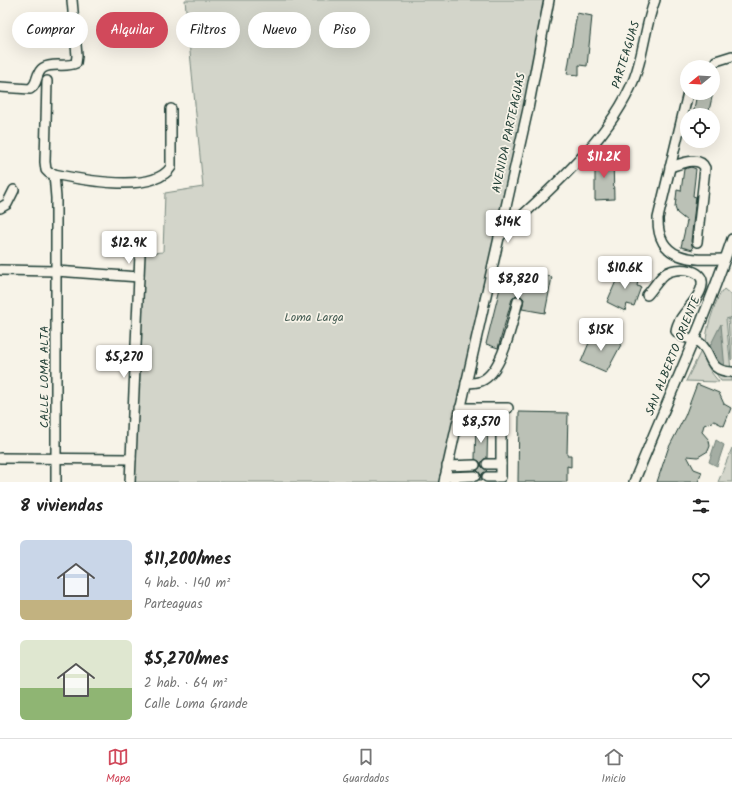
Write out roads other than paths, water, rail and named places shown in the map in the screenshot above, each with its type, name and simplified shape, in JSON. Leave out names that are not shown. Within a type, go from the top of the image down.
[{"type":"street","points":[[0,87],[30,89],[35,85],[38,74],[43,68],[76,63],[77,56],[72,0]]},
{"type":"street","name":"AVENIDA PARTEAGUAS","points":[[444,480],[528,109],[550,0]]},
{"type":"street","name":"PARTEAGUAS","points":[[499,237],[536,203],[598,139],[612,120],[624,101],[634,78],[655,0]]},
{"type":"street","points":[[720,60],[732,56]]},
{"type":"street","points":[[46,82],[45,162],[47,172],[54,174],[126,184],[143,181],[165,173],[171,167],[171,109]]},
{"type":"street","points":[[686,100],[658,218],[659,234],[662,242],[670,250],[684,258],[692,260],[725,259]]},
{"type":"street","points":[[670,166],[690,161],[699,162],[705,168],[697,242]]},
{"type":"street","name":"CALLE LOMA ALTA","points":[[54,174],[56,198],[56,482]]},
{"type":"street","points":[[0,208],[8,204],[14,190]]},
{"type":"street","name":"SAN ALBERTO ORIENTE","points":[[634,482],[694,340],[732,239]]},
{"type":"street","points":[[130,482],[140,254]]},
{"type":"street","points":[[0,270],[56,271],[138,277]]},
{"type":"street","points":[[647,295],[666,272],[678,270],[693,271],[698,274],[702,281],[701,289],[676,329],[680,336],[702,344],[715,366],[720,370],[732,372]]},
{"type":"street","points":[[466,383],[481,382],[494,370],[506,344],[518,301]]},
{"type":"street","points":[[460,408],[508,408]]},
{"type":"street","points":[[487,476],[501,477],[501,433]]},
{"type":"street","points":[[0,458],[131,459]]},
{"type":"street","points":[[487,464],[501,464]]},
{"type":"street","points":[[447,466],[475,465]]},
{"type":"street","points":[[444,480],[475,476]]},
{"type":"park label","name":"Loma Larga","points":[[314,317]]}]
